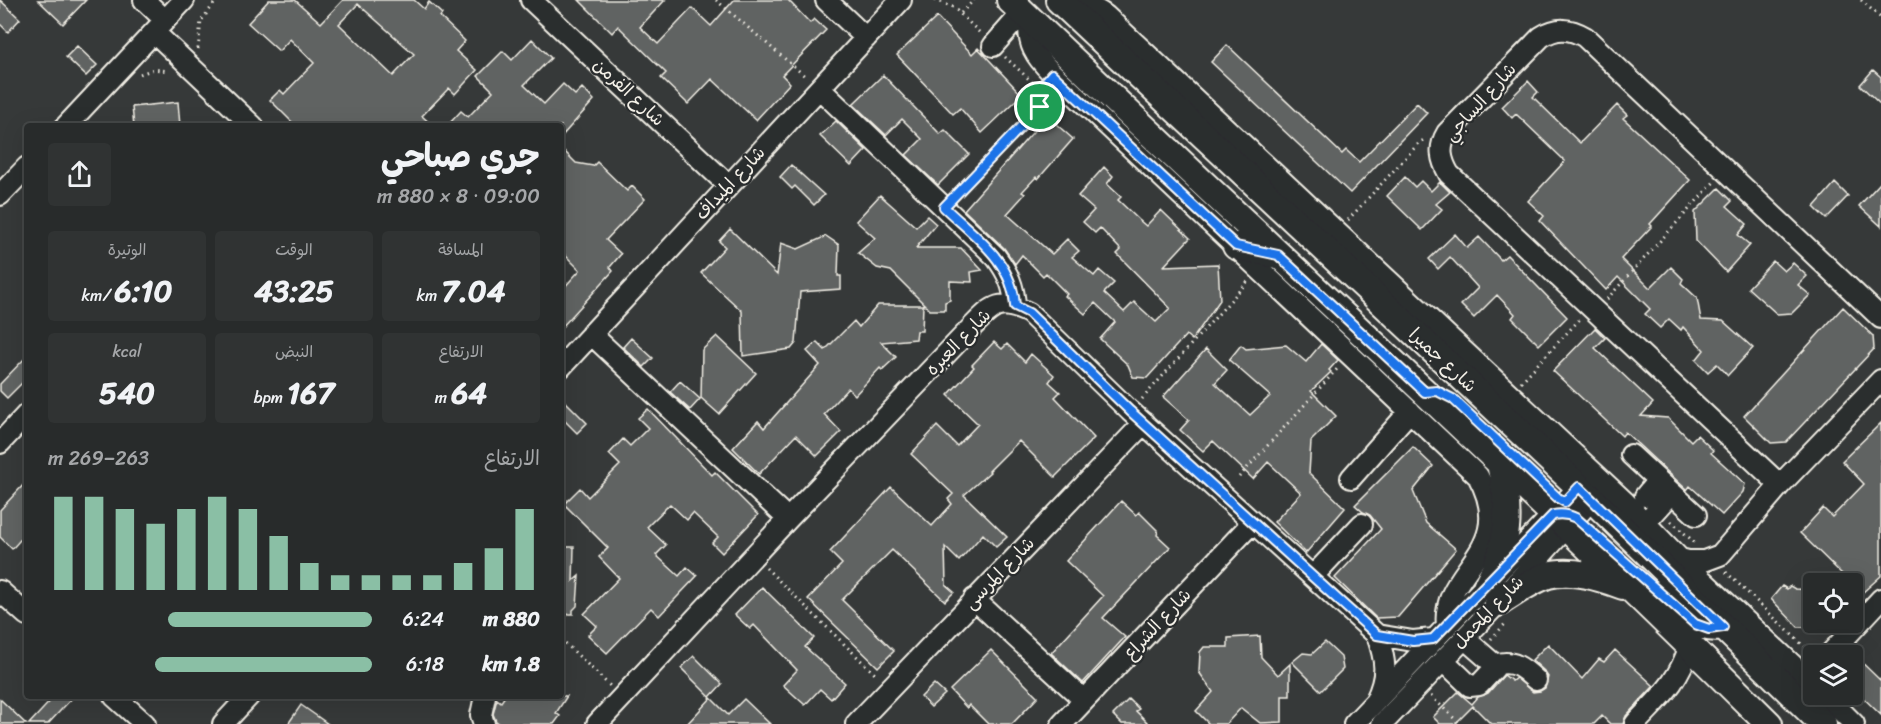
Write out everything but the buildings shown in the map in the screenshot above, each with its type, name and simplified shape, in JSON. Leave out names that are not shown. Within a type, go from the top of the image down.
[{"type":"main road","name":"شارع جميرا","points":[[1060,1],[1572,508],[1629,588],[1769,724]]},
{"type":"main road","name":"شارع جميرا","points":[[1021,10],[1278,255],[1418,402],[1500,463],[1572,508],[1723,627],[1823,724]]},
{"type":"main road","points":[[1236,246],[1278,255]]},
{"type":"main road","points":[[1418,402],[1437,391],[1453,399],[1572,508]]},
{"type":"main road","points":[[1492,594],[1507,533],[1507,498],[1500,463]]},
{"type":"main road","points":[[1492,594],[1557,574],[1588,575],[1629,588]]},
{"type":"street","points":[[144,0],[159,26],[190,67],[250,123]]},
{"type":"street","points":[[69,123],[184,0]]},
{"type":"street","name":"شارع الفرمن","points":[[531,0],[728,185]]},
{"type":"street","points":[[826,0],[866,38]]},
{"type":"street","name":"شارع الميداف","points":[[564,364],[901,0]]},
{"type":"street","points":[[1060,1],[1088,5],[1106,16],[1509,394],[1803,675]]},
{"type":"street","points":[[993,46],[1021,10],[1029,29],[1032,48],[1052,74],[1350,356],[1418,402],[1470,467],[1484,487],[1488,499],[1490,524],[1478,557],[1450,598],[1446,611],[1447,626]]},
{"type":"street","name":"شارع الساجي","points":[[1780,485],[1449,174],[1440,151],[1446,133],[1541,37],[1558,29],[1568,29],[1585,37],[1881,318]]},
{"type":"street","points":[[820,89],[996,257],[1014,288],[1015,306]]},
{"type":"street","points":[[0,195],[24,171]]},
{"type":"street","name":"شارع العبره","points":[[597,724],[788,519],[994,305],[1015,306],[1029,313],[1137,417],[1252,523],[1314,575],[1377,635]]},
{"type":"street","points":[[591,334],[788,519]]},
{"type":"street","points":[[1680,559],[1696,562],[1720,555],[1780,485],[1881,380]]},
{"type":"street","points":[[1351,478],[1418,402]]},
{"type":"street","points":[[0,443],[24,417]]},
{"type":"street","name":"شارع المرسى","points":[[856,724],[974,599],[1137,417]]},
{"type":"street","points":[[1631,455],[1696,515]]},
{"type":"street","points":[[1645,523],[1665,487]]},
{"type":"street","points":[[1645,496],[1665,487]]},
{"type":"street","name":"شارع المحمل","points":[[1382,724],[1464,638],[1492,594],[1572,508]]},
{"type":"street","name":"شارع الشراع","points":[[1062,724],[1252,523]]},
{"type":"street","points":[[1314,575],[1362,524]]},
{"type":"street","points":[[1716,592],[1716,573],[1720,555]]},
{"type":"street","points":[[0,591],[24,612]]},
{"type":"street","name":"شارع المحمل","points":[[1354,724],[1433,639],[1447,626],[1492,594]]},
{"type":"street","points":[[974,599],[1084,700]]},
{"type":"street","points":[[1838,645],[1881,599]]},
{"type":"street","points":[[1376,700],[1385,676],[1384,654],[1377,635],[1413,641],[1433,639]]},
{"type":"street","points":[[1464,638],[1495,665]]},
{"type":"street","points":[[1635,724],[1673,684],[1684,664],[1690,645]]},
{"type":"street","points":[[1786,659],[1803,662]]},
{"type":"street","points":[[1443,660],[1473,687],[1479,686],[1495,665]]},
{"type":"street","points":[[1495,665],[1516,664],[1536,680]]},
{"type":"street","points":[[117,699],[145,724]]},
{"type":"street","points":[[223,724],[246,699]]},
{"type":"street","points":[[484,699],[481,715],[484,724]]},
{"type":"street","points":[[1835,705],[1854,724]]},
{"type":"path","points":[[138,75],[154,69],[167,70],[180,77],[198,56],[201,21],[217,0]]},
{"type":"path","points":[[716,0],[820,89]]},
{"type":"path","points":[[961,13],[974,0]]},
{"type":"path","points":[[1861,0],[1881,18]]},
{"type":"path","points":[[944,207],[1040,107],[1041,87],[1052,74]]},
{"type":"path","points":[[1335,231],[1420,142],[1431,137],[1443,140]]},
{"type":"path","points":[[1509,394],[1725,170]]},
{"type":"path","points":[[1137,417],[1252,277]]},
{"type":"path","points":[[1239,477],[1350,356]]},
{"type":"path","points":[[754,556],[889,688]]},
{"type":"path","points":[[564,642],[622,698]]},
{"type":"path","points":[[1419,684],[1460,724]]},
{"type":"route","points":[[1052,74],[1236,246],[1278,255],[1425,392],[1437,391],[1453,399],[1558,498],[1565,502],[1579,487],[1723,627],[1709,629],[1695,624],[1576,518],[1559,514],[1553,515],[1433,639],[1413,641],[1377,635],[1314,575],[1252,523],[1130,411],[1029,313],[1015,306],[1014,288],[1010,276],[996,257],[944,207],[1040,107],[1042,83],[1052,74]]}]
